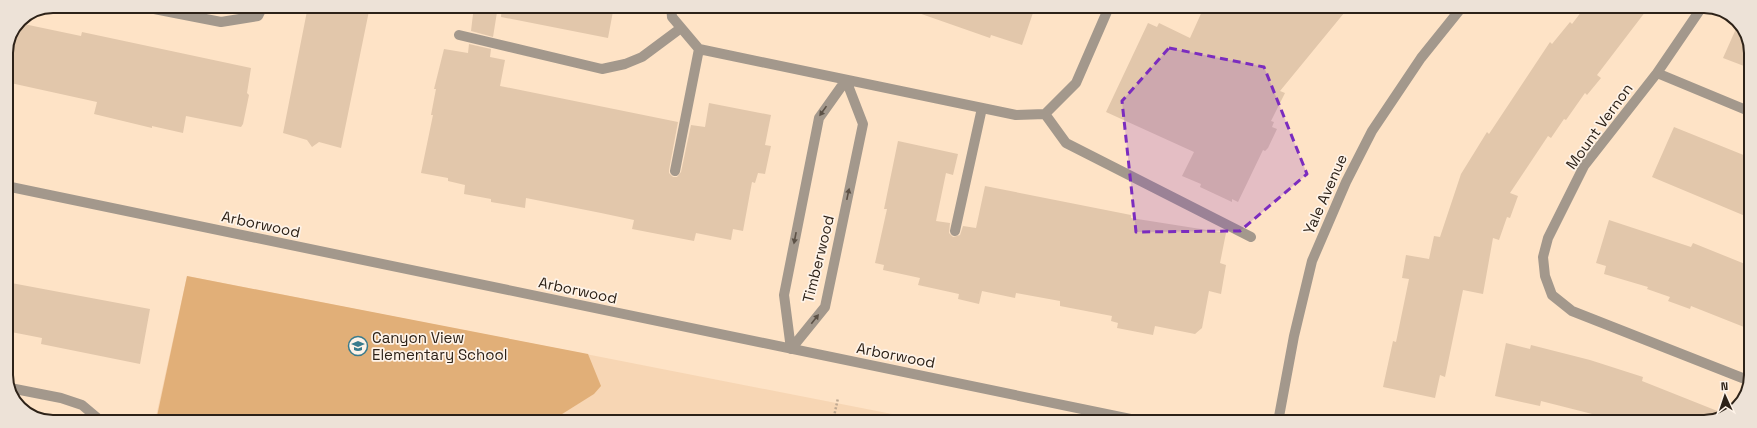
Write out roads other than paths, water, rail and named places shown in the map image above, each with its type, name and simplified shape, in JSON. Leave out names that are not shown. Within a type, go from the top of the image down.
[{"type":"street","points":[[175,13],[221,22],[254,13]]},
{"type":"street","points":[[672,13],[672,16],[681,28],[699,49],[1016,115],[1045,114],[1076,83],[1106,13]]},
{"type":"street","name":"Yale Avenue","points":[[1279,415],[1294,336],[1312,261],[1346,182],[1376,124],[1420,58],[1457,13]]},
{"type":"street","name":"Mount Vernon","points":[[1698,13],[1657,73],[1584,166],[1548,238],[1543,257],[1545,276],[1552,295],[1572,311],[1744,378]]},
{"type":"street","points":[[459,35],[602,69],[625,64],[642,57],[681,28]]},
{"type":"street","points":[[675,171],[699,49]]},
{"type":"street","points":[[1657,73],[1744,109]]},
{"type":"street","name":"Timberwood","points":[[791,349],[825,307],[863,124],[846,80]]},
{"type":"street","name":"Timberwood","points":[[791,349],[784,295],[819,118],[846,80]]},
{"type":"street","points":[[955,231],[982,108]]},
{"type":"street","points":[[1045,114],[1066,143],[1251,237]]},
{"type":"street","name":"Arborwood","points":[[13,187],[1111,415]]},
{"type":"street","points":[[16,389],[61,398],[82,406],[93,415]]},
{"type":"place","name":"Canyon View Elementary School","points":[[358,346]]}]
